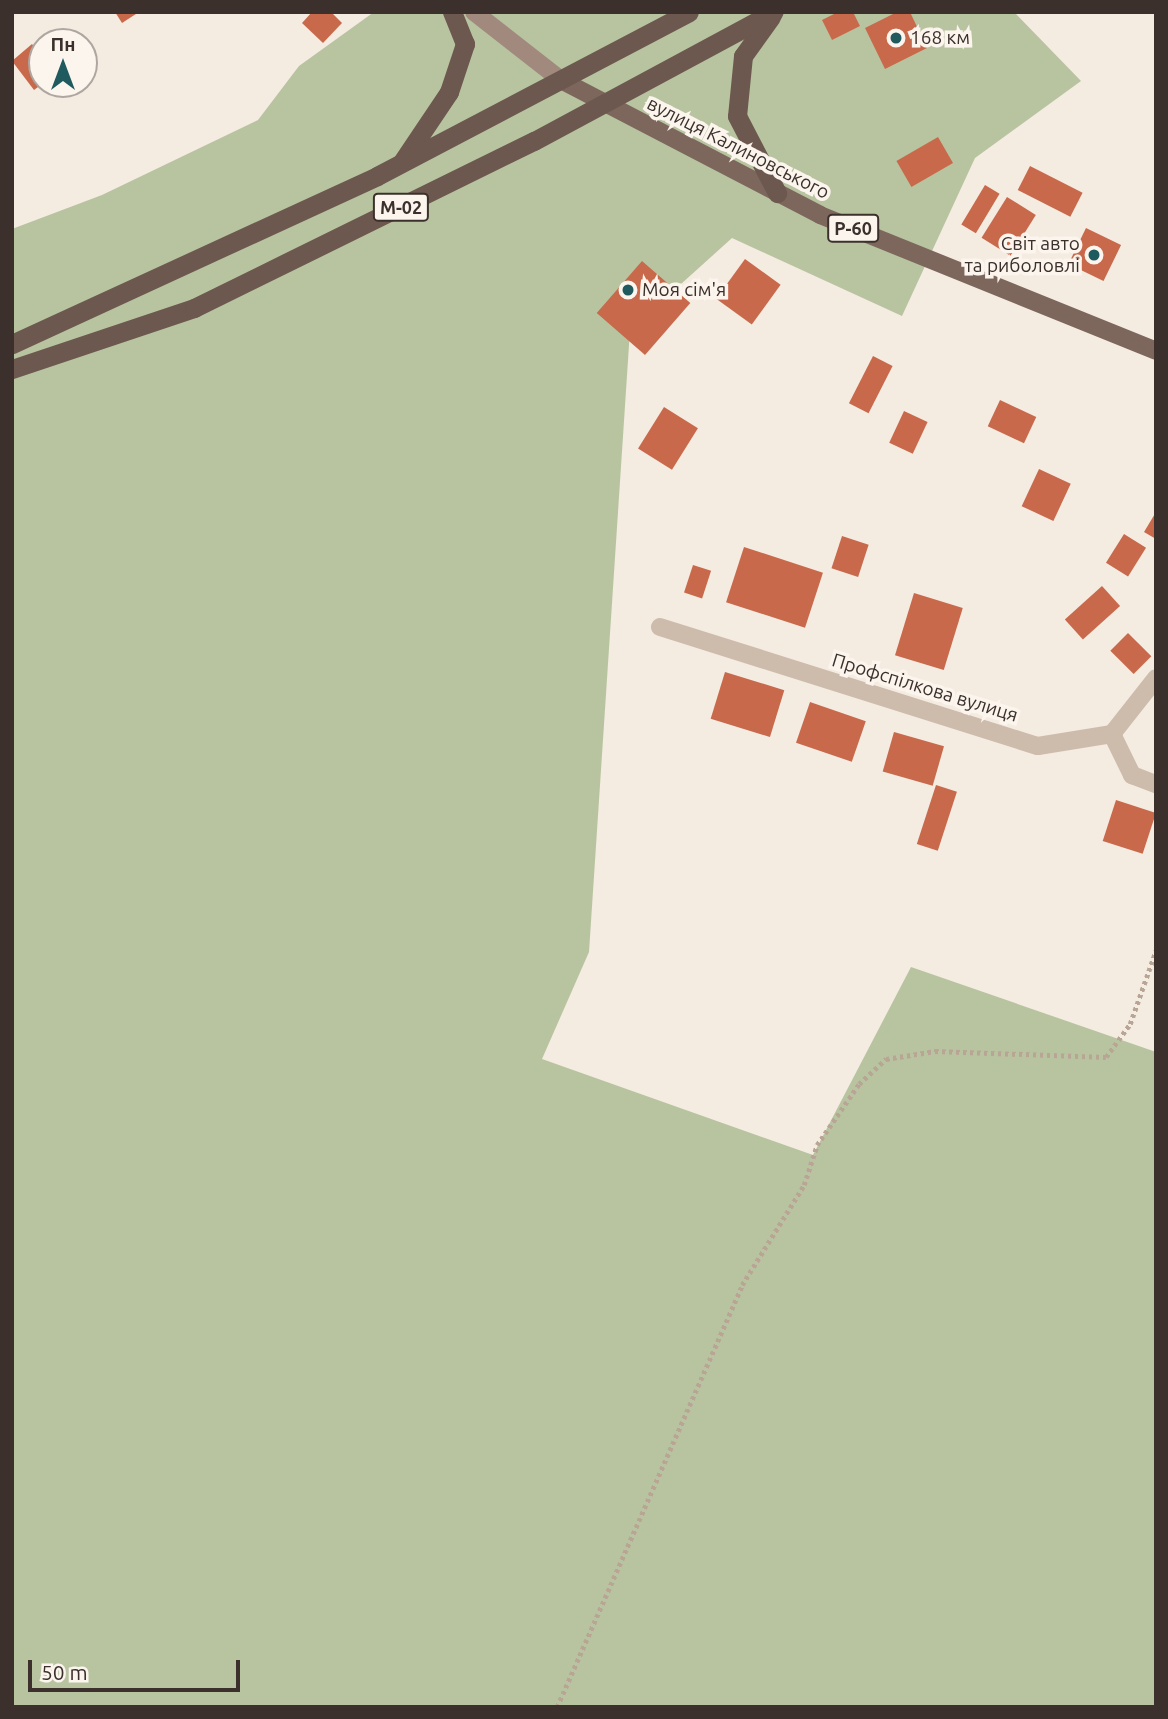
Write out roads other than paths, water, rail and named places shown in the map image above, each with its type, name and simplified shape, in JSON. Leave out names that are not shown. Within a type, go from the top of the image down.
[{"type":"highway","points":[[402,163],[449,92],[465,44],[452,12]]},
{"type":"highway","name":"М-02","points":[[12,344],[402,163],[689,12]]},
{"type":"highway","points":[[774,13],[743,56],[737,116],[777,193]]},
{"type":"highway","name":"М-02","points":[[12,369],[194,308],[605,103],[774,13]]},
{"type":"main road","name":"вулиця Калиновського","points":[[474,12],[561,80],[820,215],[1156,351]]},
{"type":"street","name":"Профспілкова вулиця","points":[[660,627],[1038,746],[1112,734]]},
{"type":"street","points":[[1156,678],[1112,734],[1132,775],[1156,784]]},
{"type":"place","name":"168 км","points":[[896,38]]},
{"type":"place","name":"Світ авто та риболовлі","points":[[1094,255]]},
{"type":"place","name":"Моя сім'я","points":[[628,290]]}]
